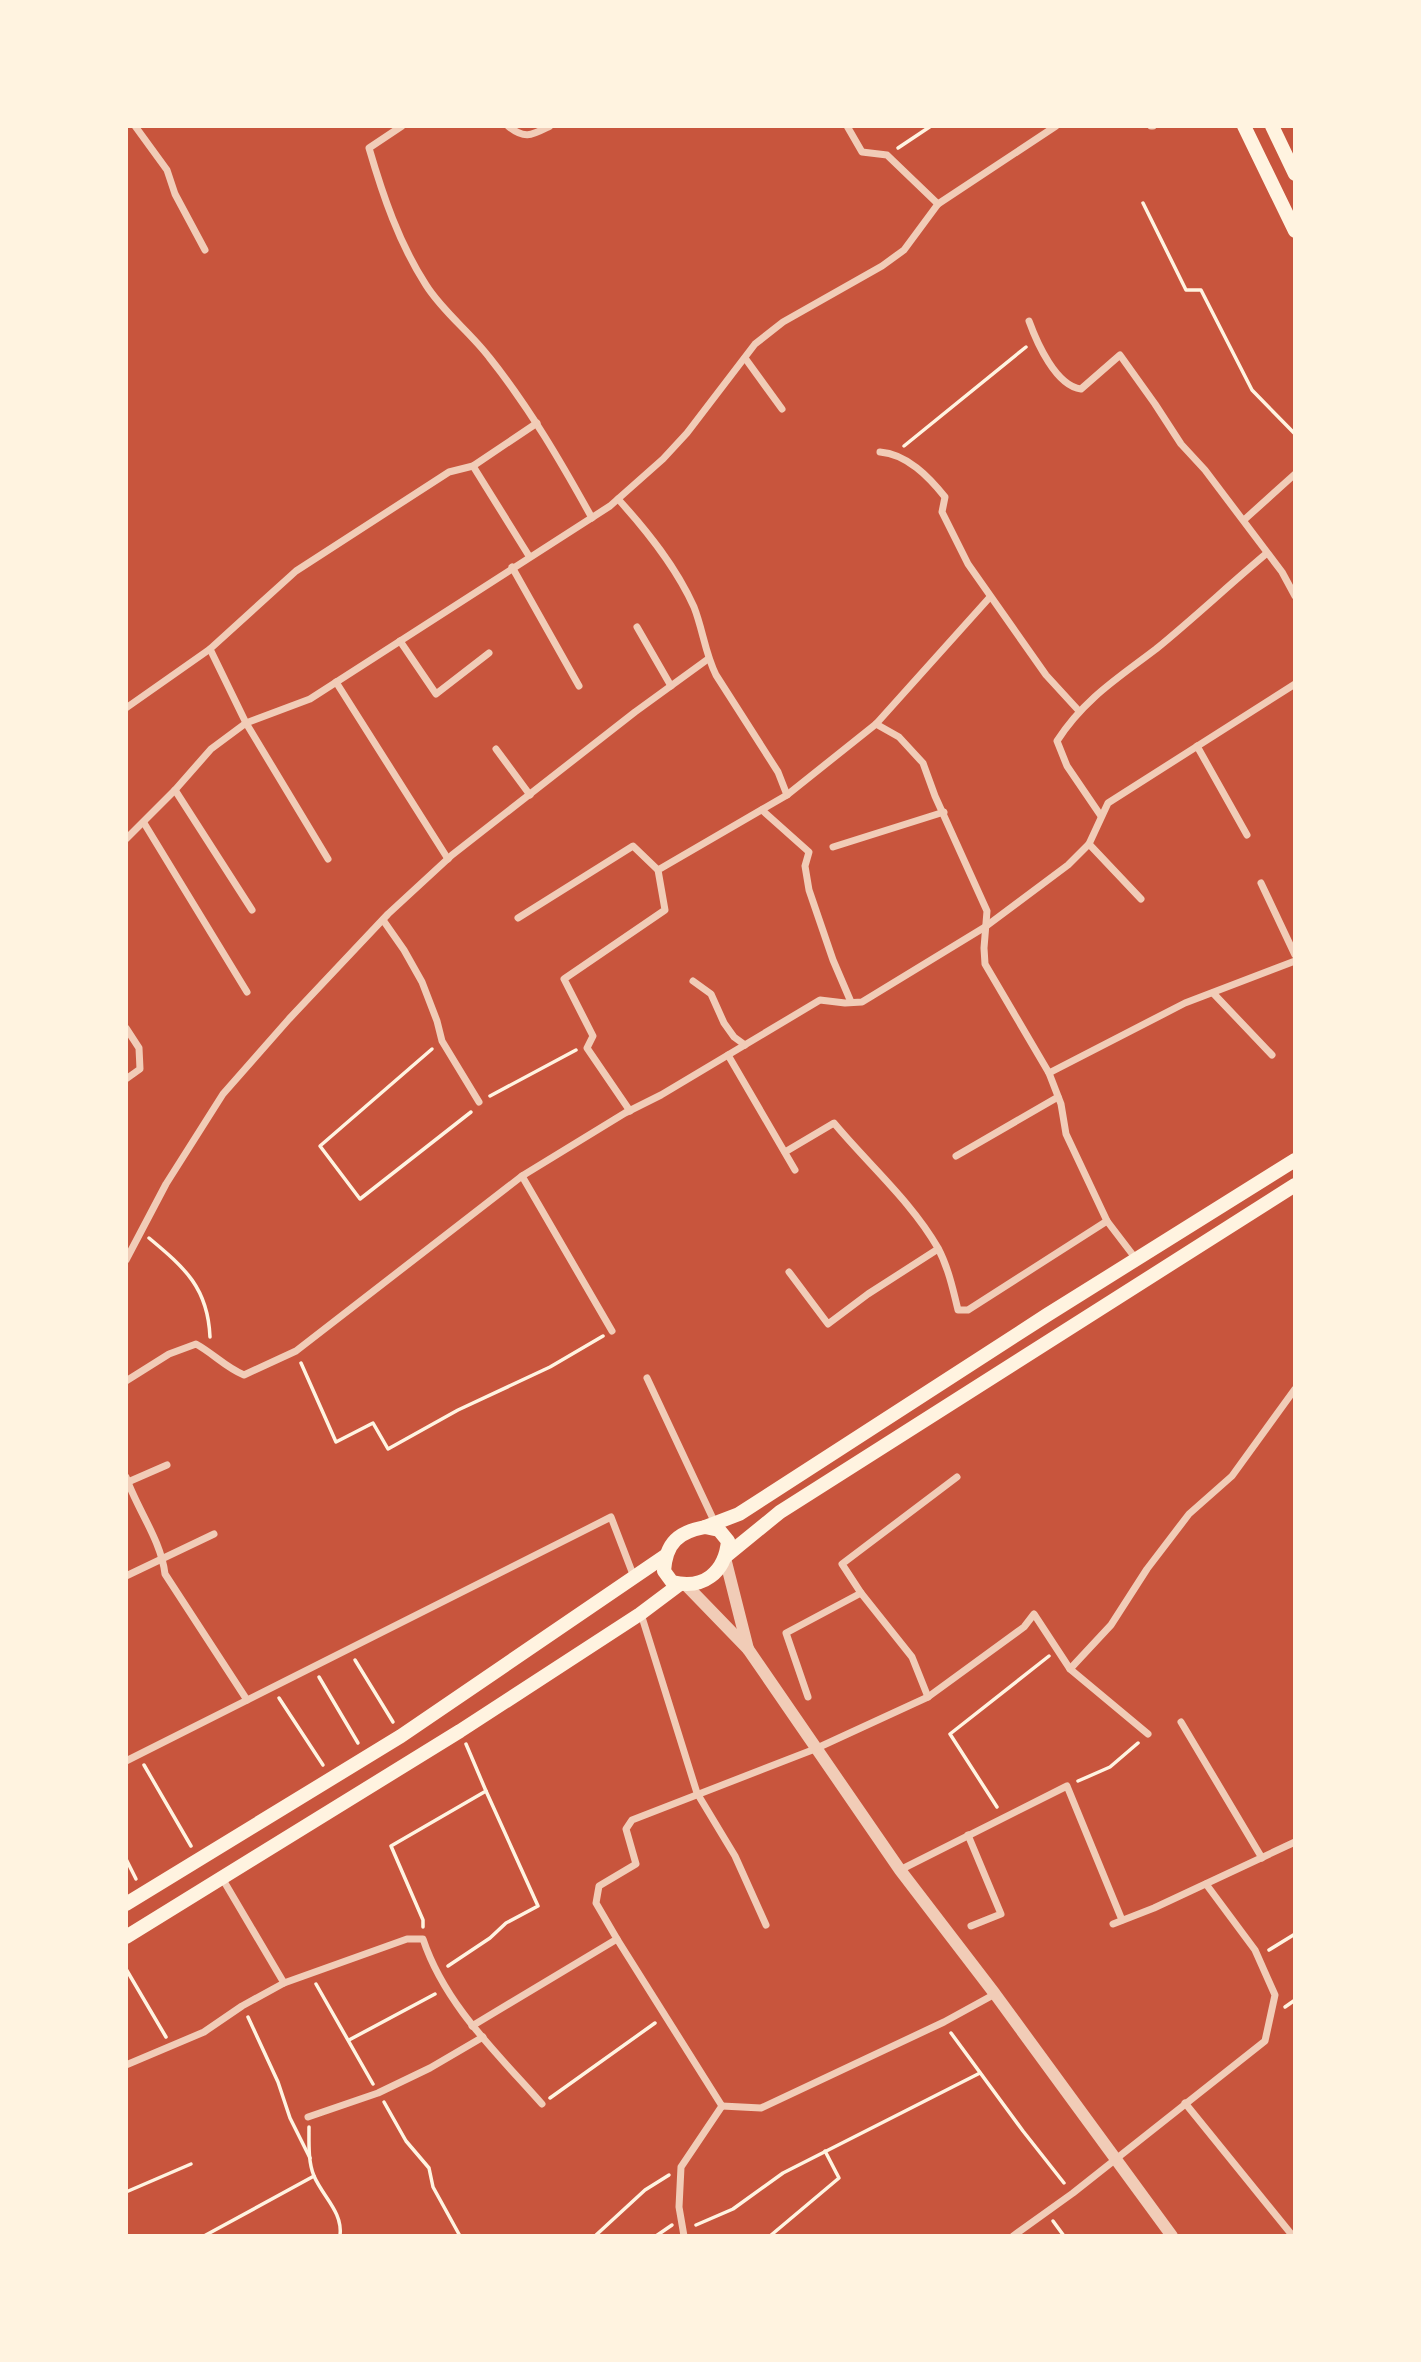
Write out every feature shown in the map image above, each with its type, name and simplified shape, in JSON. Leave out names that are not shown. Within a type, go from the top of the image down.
[{"type":"main road","points":[[1244,126],[1295,231]]},
{"type":"main road","points":[[1272,126],[1295,174]]},
{"type":"main road","points":[[1295,1160],[738,1514],[688,1530],[673,1541],[665,1556],[664,1571],[672,1582],[683,1585],[702,1582],[718,1571],[726,1557],[780,1512],[1295,1185]]},
{"type":"main road","points":[[710,1525],[719,1530],[728,1541],[726,1557]]},
{"type":"main road","points":[[126,1904],[401,1735],[665,1556]]},
{"type":"main road","points":[[126,1937],[460,1731],[683,1585]]},
{"type":"street","points":[[135,126],[167,170],[175,194],[205,250]]},
{"type":"street","points":[[402,126],[369,148],[382,194],[399,237],[427,287],[488,355],[537,423],[592,518]]},
{"type":"street","points":[[508,126],[518,134],[532,135],[550,126]]},
{"type":"street","points":[[847,126],[862,152],[887,155],[938,204]]},
{"type":"street","points":[[126,839],[176,790],[211,749],[246,723],[310,699],[618,499],[663,459],[687,433],[755,344],[783,322],[850,285],[904,250],[938,204],[1056,126]]},
{"type":"street","points":[[1029,321],[1035,339],[1059,377],[1071,388],[1081,389],[1120,355],[1181,444],[1244,520],[1295,596]]},
{"type":"street","points":[[745,358],[782,409]]},
{"type":"street","points":[[126,708],[210,649],[296,571],[449,472],[473,466],[537,423]]},
{"type":"street","points":[[880,452],[895,453],[918,469],[945,497],[942,512],[968,564],[1045,675],[1079,712]]},
{"type":"street","points":[[473,466],[529,556]]},
{"type":"street","points":[[1244,520],[1295,474]]},
{"type":"street","points":[[618,499],[647,531],[671,566],[693,605],[704,632],[708,659],[778,772],[787,795]]},
{"type":"street","points":[[1101,816],[1067,766],[1057,741],[1098,692],[1157,648],[1267,552]]},
{"type":"street","points":[[512,567],[579,686]]},
{"type":"street","points":[[658,870],[787,795],[876,724],[990,597]]},
{"type":"street","points":[[637,627],[671,686]]},
{"type":"street","points":[[400,641],[436,694],[489,653]]},
{"type":"street","points":[[210,649],[246,723],[328,859]]},
{"type":"street","points":[[126,1260],[166,1184],[223,1094],[289,1019],[383,920],[448,859],[708,659]]},
{"type":"street","points":[[335,682],[448,859]]},
{"type":"street","points":[[126,1381],[169,1354],[195,1344],[211,1352],[226,1367],[244,1375],[296,1351],[522,1176],[820,1000],[862,1002],[985,927],[1068,865],[1089,844],[1108,803],[1295,684]]},
{"type":"street","points":[[876,724],[899,737],[923,763],[987,911],[985,964],[1049,1073],[1058,1097],[1066,1134],[1107,1221],[1136,1259]]},
{"type":"street","points":[[1197,746],[1247,835]]},
{"type":"street","points":[[496,749],[530,795]]},
{"type":"street","points":[[176,790],[252,910]]},
{"type":"street","points":[[762,810],[809,852],[805,866],[809,890],[833,960],[851,1002]]},
{"type":"street","points":[[833,847],[944,812]]},
{"type":"street","points":[[144,823],[247,992]]},
{"type":"street","points":[[1089,844],[1140,900]]},
{"type":"street","points":[[518,918],[633,846],[658,870],[665,910],[564,979],[593,1036],[587,1048],[630,1111]]},
{"type":"street","points":[[1261,883],[1295,955]]},
{"type":"street","points":[[383,920],[422,982],[442,1041],[479,1102]]},
{"type":"street","points":[[1049,1073],[1185,1003],[1295,961]]},
{"type":"street","points":[[693,981],[711,994],[724,1023],[744,1045]]},
{"type":"street","points":[[1213,993],[1272,1055]]},
{"type":"street","points":[[126,1028],[139,1048],[140,1069],[126,1079]]},
{"type":"street","points":[[728,1055],[795,1170]]},
{"type":"street","points":[[956,1156],[1058,1097]]},
{"type":"street","points":[[785,1152],[834,1124],[900,1197],[938,1249],[950,1278],[958,1310],[968,1310],[1107,1221]]},
{"type":"street","points":[[522,1176],[612,1331]]},
{"type":"street","points":[[789,1272],[828,1324],[868,1294],[938,1249]]},
{"type":"street","points":[[647,1378],[710,1525]]},
{"type":"street","points":[[1070,1670],[1111,1625],[1147,1569],[1189,1514],[1232,1476],[1295,1389]]},
{"type":"street","points":[[166,1465],[127,1480],[163,1558],[165,1574],[247,1700]]},
{"type":"street","points":[[928,1697],[912,1657],[861,1593],[842,1564],[957,1477]]},
{"type":"street","points":[[126,1761],[611,1517],[634,1577]]},
{"type":"street","points":[[126,1576],[214,1534]]},
{"type":"street","points":[[726,1557],[748,1649]]},
{"type":"street","points":[[683,1585],[748,1649],[900,1870],[995,1994],[1172,2236]]},
{"type":"street","points":[[808,1697],[786,1633],[861,1593]]},
{"type":"street","points":[[640,1614],[697,1793],[731,1847],[766,1925]]},
{"type":"street","points":[[722,2106],[596,1903],[599,1886],[636,1864],[626,1829],[632,1820],[815,1749],[928,1697],[1024,1627],[1034,1614],[1070,1670],[1148,1734]]},
{"type":"street","points":[[1181,1722],[1262,1858]]},
{"type":"street","points":[[900,1870],[1067,1786],[1122,1920]]},
{"type":"street","points":[[968,1835],[1001,1914],[971,1926]]},
{"type":"street","points":[[1113,1924],[1295,1842]]},
{"type":"street","points":[[222,1878],[284,1983]]},
{"type":"street","points":[[1013,2236],[1116,2160],[1265,2041],[1275,1995],[1258,1956],[1206,1884]]},
{"type":"street","points":[[126,2065],[204,2032],[284,1983],[407,1939],[423,1939],[437,1974],[472,2025],[542,2104]]},
{"type":"street","points":[[472,2025],[617,1939]]},
{"type":"street","points":[[722,2106],[761,2108],[944,2022],[995,1994]]},
{"type":"street","points":[[308,2117],[378,2093],[430,2068],[483,2037]]},
{"type":"street","points":[[1185,2103],[1292,2235]]},
{"type":"street","points":[[683,2233],[679,2207],[681,2167],[722,2106]]},
{"type":"path","points":[[887,155],[932,126]]},
{"type":"path","points":[[1143,203],[1186,290],[1201,290],[1252,390],[1295,434]]},
{"type":"path","points":[[895,453],[1035,339]]},
{"type":"path","points":[[442,1041],[320,1146],[360,1199],[467,1117],[479,1102],[590,1042]]},
{"type":"path","points":[[143,1232],[190,1275],[209,1317],[211,1352]]},
{"type":"path","points":[[296,1351],[335,1442],[373,1423],[388,1449],[458,1410],[550,1367],[612,1331]]},
{"type":"path","points":[[348,1648],[401,1735]]},
{"type":"path","points":[[1004,1817],[950,1734],[1057,1649]]},
{"type":"path","points":[[312,1666],[366,1757]]},
{"type":"path","points":[[272,1687],[332,1778]]},
{"type":"path","points":[[437,1974],[490,1938],[506,1923],[538,1906],[460,1731]]},
{"type":"path","points":[[1067,1786],[1110,1767],[1148,1734]]},
{"type":"path","points":[[139,1755],[199,1860]]},
{"type":"path","points":[[423,1939],[423,1920],[391,1846],[485,1791]]},
{"type":"path","points":[[126,1860],[144,1893]]},
{"type":"path","points":[[1258,1956],[1295,1934]]},
{"type":"path","points":[[126,1969],[170,2045]]},
{"type":"path","points":[[311,1973],[406,2141],[429,2168],[433,2187],[460,2236]]},
{"type":"path","points":[[348,2040],[446,1988]]},
{"type":"path","points":[[243,2006],[278,2082],[290,2118],[310,2158]]},
{"type":"path","points":[[542,2104],[665,2015]]},
{"type":"path","points":[[944,2022],[1023,2131],[1073,2193]]},
{"type":"path","points":[[683,2233],[733,2209],[783,2173],[980,2073]]},
{"type":"path","points":[[308,2117],[310,2158],[314,2176],[336,2212],[342,2228],[340,2236]]},
{"type":"path","points":[[770,2236],[839,2178],[825,2151]]},
{"type":"path","points":[[126,2192],[191,2164]]},
{"type":"path","points":[[595,2236],[645,2190],[681,2167]]},
{"type":"path","points":[[204,2236],[314,2176]]}]
